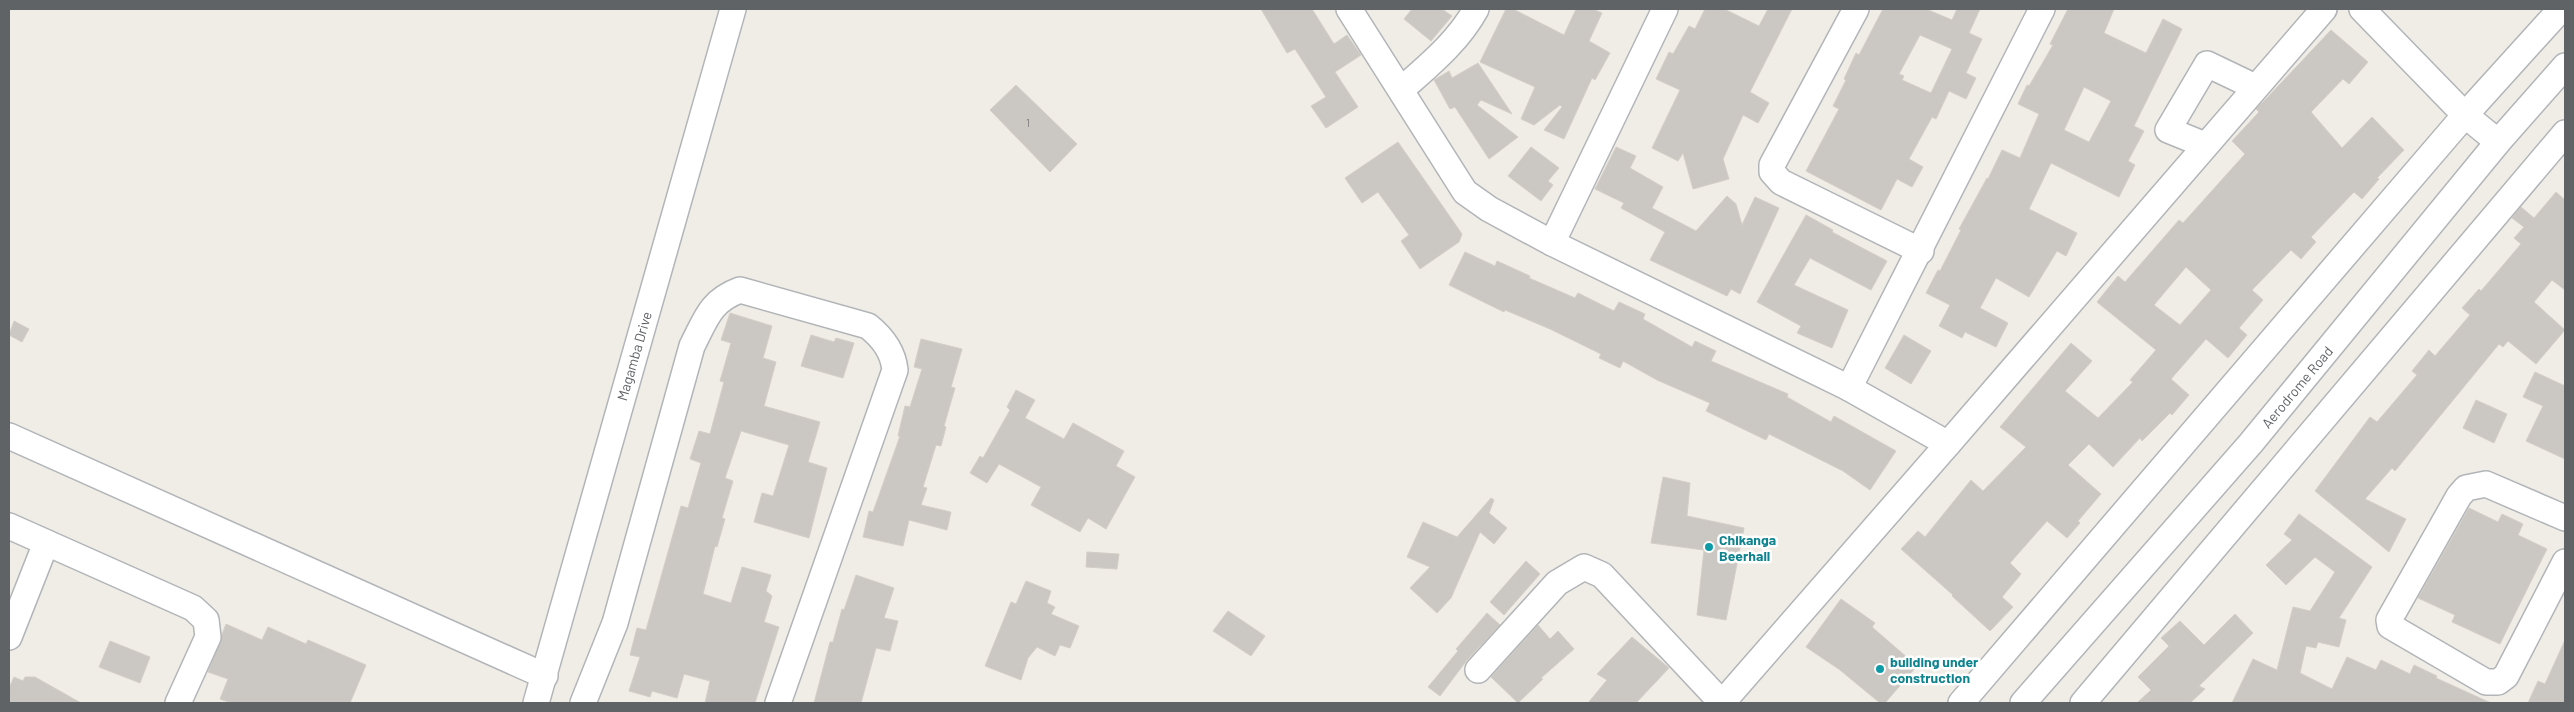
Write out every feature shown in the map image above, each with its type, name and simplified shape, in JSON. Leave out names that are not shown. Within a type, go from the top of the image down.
[{"type":"street","name":"Magamba Drive","points":[[536,703],[732,9]]},
{"type":"street","points":[[1349,9],[1465,192],[1489,209],[1552,242],[1849,388],[1948,444]]},
{"type":"street","points":[[1401,90],[1439,56],[1469,21],[1476,9]]},
{"type":"street","points":[[1552,242],[1665,9]]},
{"type":"street","points":[[1856,9],[1772,165],[1772,172],[1782,182],[1920,251]]},
{"type":"street","points":[[1849,388],[2042,9]]},
{"type":"street","points":[[1478,670],[1558,584],[1584,567],[1602,576],[1722,703],[2324,9]]},
{"type":"street","points":[[2362,9],[2465,115],[2498,142]]},
{"type":"street","points":[[1961,703],[2465,115],[2561,9]]},
{"type":"street","points":[[2205,146],[2168,130],[2207,64],[2255,87]]},
{"type":"street","name":"Aerodrome Road","points":[[2023,703],[2251,442],[2498,142],[2565,66]]},
{"type":"street","points":[[2083,703],[2565,133]]},
{"type":"street","points":[[583,703],[615,623],[692,346],[712,307],[724,296],[740,290],[868,326],[878,334],[890,350],[895,370],[778,703]]},
{"type":"street","points":[[9,436],[544,676]]},
{"type":"street","points":[[2565,518],[2486,484],[2466,488],[2459,496],[2389,620],[2390,626],[2486,682],[2498,682],[2506,676],[2565,562]]},
{"type":"street","points":[[9,526],[193,608],[206,620],[208,637],[178,703]]},
{"type":"street","points":[[9,638],[46,542]]},
{"type":"building","points":[[1261,9],[1312,9],[1334,44],[1347,35],[1361,55],[1335,72],[1358,107],[1326,128],[1311,106],[1326,97],[1295,49],[1287,53]]},
{"type":"building","points":[[1412,9],[1442,9],[1452,16],[1431,41],[1404,19]]},
{"type":"building","points":[[1506,9],[1513,9],[1564,35],[1576,9],[1593,9],[1602,13],[1589,41],[1610,53],[1595,80],[1592,78],[1564,139],[1544,130],[1562,107],[1560,105],[1534,125],[1521,119],[1535,87],[1480,62]]},
{"type":"building","points":[[1705,9],[1724,9],[1759,26],[1768,9],[1792,9],[1750,92],[1769,103],[1758,123],[1743,115],[1723,159],[1729,179],[1693,189],[1683,153],[1678,161],[1652,148],[1680,90],[1656,79],[1669,52],[1673,54],[1689,26],[1695,29]]},
{"type":"building","points":[[1883,9],[1926,9],[1952,20],[1957,9],[1980,9],[1969,33],[1982,39],[1966,73],[1976,78],[1966,99],[1949,91],[1936,119],[1932,117],[1909,159],[1923,167],[1912,187],[1897,179],[1881,210],[1806,171],[1839,109],[1833,106],[1846,80],[1844,79],[1856,53],[1859,55]],"holes":[[[1920,35],[1952,49],[1931,93],[1902,80],[1904,76],[1899,74]]]},
{"type":"building","points":[[2068,9],[2114,9],[2104,33],[2146,53],[2163,19],[2182,29],[2134,126],[2144,131],[2128,161],[2135,165],[2119,197],[2051,163],[2029,209],[2077,233],[2066,256],[2057,251],[2029,297],[1996,278],[1980,308],[2008,323],[1996,347],[1965,332],[1962,338],[1939,326],[1950,305],[1926,293],[1938,270],[1940,271],[1961,230],[1959,229],[1988,179],[2002,150],[2020,158],[2039,114],[2018,104],[2027,85],[2029,86],[2053,45],[2050,44]],"holes":[[[2084,87],[2111,101],[2089,142],[2064,130]]]},
{"type":"building","points":[[2331,30],[2368,62],[2349,84],[2343,79],[2311,112],[2342,148],[2372,117],[2404,150],[2377,178],[2379,179],[2362,199],[2354,192],[2311,237],[2316,242],[2301,259],[2291,250],[2252,290],[2263,300],[2239,328],[2247,335],[2228,358],[2206,339],[2171,379],[2189,395],[2172,415],[2170,413],[2142,441],[2140,438],[2113,467],[2089,444],[2068,465],[2101,494],[2078,521],[2080,523],[2067,538],[2047,521],[2010,563],[2021,574],[2002,597],[2013,607],[1990,631],[1901,549],[1918,531],[1925,537],[1971,480],[1983,491],[2026,447],[2000,427],[2071,343],[2092,361],[2065,391],[2098,418],[2133,382],[2130,380],[2156,350],[2097,302],[2118,276],[2125,282],[2179,220],[2183,223],[2245,154],[2232,141],[2259,112],[2256,109]],"holes":[[[2186,267],[2211,290],[2180,325],[2154,305]]]},
{"type":"building","points":[[1478,63],[1512,114],[1481,100],[1477,105],[1518,137],[1489,159],[1455,107],[1450,109],[1434,80],[1449,71],[1452,78]]},
{"type":"building","points":[[1016,85],[1077,144],[1050,172],[990,110]]},
{"type":"building","points":[[1398,142],[1462,234],[1459,242],[1420,269],[1401,241],[1409,235],[1378,192],[1362,203],[1345,178]]},
{"type":"building","points":[[1531,147],[1559,168],[1548,181],[1553,185],[1541,201],[1508,176]]},
{"type":"building","points":[[1616,147],[1636,156],[1630,168],[1663,187],[1652,208],[1696,231],[1727,196],[1736,204],[1742,225],[1755,197],[1779,208],[1740,294],[1731,289],[1727,296],[1650,260],[1665,232],[1621,208],[1624,203],[1595,189]]},
{"type":"building","points":[[2556,192],[2565,200],[2565,290],[2552,280],[2534,302],[2565,330],[2536,364],[2508,341],[2503,347],[2499,344],[2395,471],[2392,468],[2365,499],[2406,519],[2389,552],[2315,491],[2370,417],[2377,422],[2417,375],[2412,371],[2429,350],[2435,356],[2470,315],[2462,308],[2479,289],[2481,291],[2521,244],[2514,238],[2524,227],[2512,218],[2521,207],[2534,218]]},
{"type":"building","points":[[1806,215],[1833,230],[1832,232],[1887,261],[1871,290],[1810,258],[1794,285],[1848,310],[1832,348],[1797,333],[1801,326],[1757,302]]},
{"type":"building","points":[[1465,252],[1495,266],[1497,261],[1530,276],[1529,278],[1575,298],[1578,293],[1614,311],[1619,302],[1645,314],[1643,319],[1692,347],[1695,341],[1716,351],[1711,361],[1788,394],[1787,397],[1831,422],[1834,416],[1896,451],[1870,490],[1843,471],[1769,434],[1766,440],[1706,411],[1710,403],[1657,380],[1623,361],[1620,368],[1599,358],[1601,354],[1550,329],[1505,310],[1504,312],[1449,285]]},
{"type":"building","points":[[730,313],[772,326],[763,358],[776,362],[764,406],[820,422],[808,462],[827,468],[809,538],[754,522],[762,493],[773,496],[789,445],[741,431],[725,478],[733,481],[722,518],[725,519],[717,547],[715,546],[703,594],[731,603],[742,567],[771,575],[766,591],[772,596],[764,622],[779,627],[755,703],[705,703],[710,681],[684,674],[677,698],[652,691],[650,697],[629,691],[640,657],[630,655],[637,628],[646,630],[681,506],[688,508],[701,463],[690,459],[699,431],[710,434],[724,382],[720,381],[731,343],[721,340]]},
{"type":"building","points":[[14,321],[29,329],[22,342],[9,335]]},
{"type":"building","points":[[811,335],[834,342],[836,338],[854,343],[843,378],[801,366]]},
{"type":"building","points":[[1904,335],[1931,351],[1911,384],[1885,368]]},
{"type":"building","points":[[921,339],[962,349],[951,387],[955,388],[944,426],[946,427],[941,446],[936,445],[923,487],[927,488],[921,505],[951,512],[947,530],[909,520],[903,546],[863,537],[869,511],[873,512],[900,436],[898,436],[905,406],[910,407],[922,369],[914,367]]},
{"type":"building","points":[[2535,372],[2565,386],[2565,459],[2526,441],[2543,406],[2523,397]]},
{"type":"building","points":[[1016,390],[1035,400],[1025,418],[1064,439],[1073,423],[1124,451],[1116,466],[1135,477],[1106,529],[1088,518],[1080,532],[1031,505],[1041,487],[999,464],[987,483],[970,473],[980,456],[983,458],[1010,410],[1007,407]]},
{"type":"building","points":[[2476,400],[2507,414],[2494,443],[2463,428]]},
{"type":"building","name":"Chikanga Beerhall","points":[[1663,477],[1690,483],[1687,516],[1744,528],[1726,620],[1697,615],[1704,550],[1651,543]]},
{"type":"building","points":[[1491,498],[1494,500],[1489,513],[1507,528],[1494,544],[1480,532],[1451,598],[1437,613],[1410,588],[1430,567],[1407,557],[1423,522],[1457,537]]},
{"type":"building","points":[[2469,508],[2498,522],[2502,514],[2523,524],[2518,535],[2547,549],[2500,644],[2452,622],[2455,615],[2418,598]]},
{"type":"building","points":[[2299,514],[2372,567],[2339,618],[2346,620],[2339,647],[2318,642],[2316,648],[2306,646],[2300,673],[2332,689],[2347,657],[2376,670],[2381,660],[2410,674],[2414,665],[2437,676],[2436,678],[2491,703],[2232,703],[2253,659],[2277,670],[2293,607],[2310,611],[2335,572],[2315,557],[2286,585],[2266,565],[2292,540],[2284,534]]},
{"type":"building","points":[[1087,552],[1119,554],[1117,569],[1086,567]]},
{"type":"building","points":[[1526,561],[1540,574],[1504,615],[1490,602]]},
{"type":"building","points":[[856,575],[894,588],[884,618],[898,621],[890,651],[876,648],[861,703],[814,703],[830,642],[833,642],[842,609],[844,610]]},
{"type":"building","points":[[1026,581],[1051,591],[1047,603],[1055,607],[1051,614],[1079,626],[1070,648],[1060,645],[1055,656],[1037,647],[1028,658],[1021,680],[985,666],[1011,602],[1016,604]]},
{"type":"building","points":[[1841,599],[1875,623],[1872,627],[1917,666],[1885,703],[1880,703],[1840,670],[1806,647]]},
{"type":"building","points":[[1228,611],[1265,636],[1251,656],[1213,631]]},
{"type":"building","points":[[1487,613],[1500,625],[1467,660],[1440,696],[1428,687],[1458,651],[1456,649]]},
{"type":"building","points":[[2235,614],[2253,633],[2199,686],[2205,689],[2190,703],[2137,703],[2151,690],[2138,677],[2169,646],[2161,638],[2180,621],[2204,645]]},
{"type":"building","points":[[226,624],[262,640],[268,627],[306,644],[308,640],[366,665],[350,703],[231,703],[220,699],[228,679],[208,672]]},
{"type":"building","points":[[1538,625],[1550,639],[1558,631],[1574,649],[1541,678],[1543,679],[1518,703],[1491,677]]},
{"type":"building","points":[[1632,637],[1669,668],[1636,703],[1588,703],[1607,680],[1597,674]]},
{"type":"building","points":[[2565,640],[2565,703],[2528,703],[2538,681],[2545,684]]},
{"type":"building","points":[[110,641],[150,657],[140,683],[99,667]]},
{"type":"building","points":[[14,677],[23,681],[25,677],[35,677],[81,703],[9,703],[9,688]]},
{"type":"place","name":"Chikanga Beerhall","points":[[1709,547]]},
{"type":"place","name":"building under construction","points":[[1880,669]]}]
